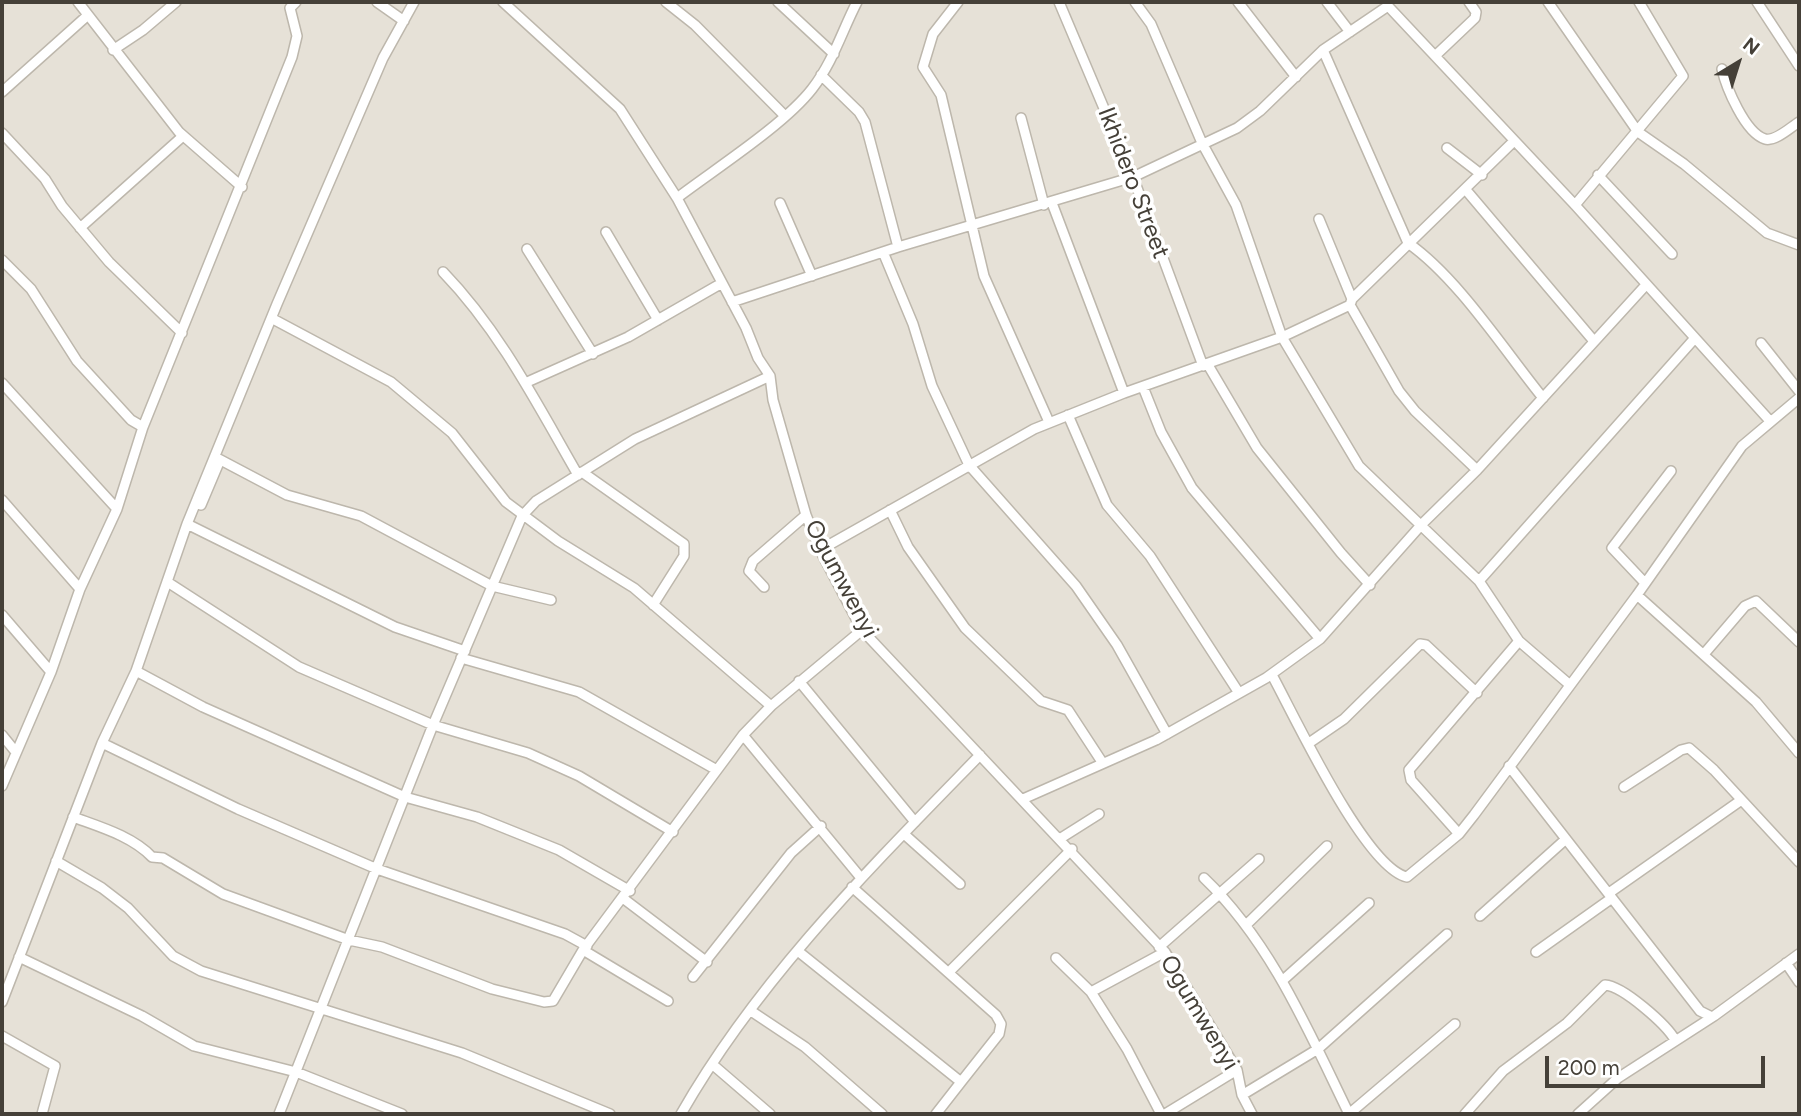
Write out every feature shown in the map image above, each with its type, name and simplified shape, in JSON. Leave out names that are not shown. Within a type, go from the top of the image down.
[{"type":"street","points":[[78,2],[183,136],[242,187]]},
{"type":"street","points":[[113,50],[144,30],[176,2]]},
{"type":"street","points":[[2,786],[51,672],[80,589],[117,509],[143,427],[242,187],[292,57],[297,36],[290,8],[296,2]]},
{"type":"street","points":[[377,2],[404,21]]},
{"type":"street","points":[[2,1002],[102,743],[136,671],[190,525],[273,319],[383,58],[414,2]]},
{"type":"street","name":"Ogumwenyi","points":[[503,2],[620,109],[677,198],[758,358],[770,376],[773,400],[806,515],[820,550],[862,630],[1072,849],[1162,949],[1237,1070],[1242,1095],[1252,1114]]},
{"type":"street","points":[[666,2],[695,25],[784,116]]},
{"type":"street","points":[[778,2],[834,54]]},
{"type":"street","points":[[677,198],[784,116],[811,91],[834,54],[857,2]]},
{"type":"street","points":[[958,2],[933,34],[923,67],[941,94],[984,276],[1049,422]]},
{"type":"street","name":"Ikhidero Street","points":[[1059,2],[1133,177],[1205,365],[1257,448],[1370,585]]},
{"type":"street","points":[[1135,2],[1151,24],[1202,143],[1236,205],[1282,337],[1359,466],[1479,582],[1519,641],[1570,685]]},
{"type":"street","points":[[1238,2],[1296,77]]},
{"type":"street","points":[[1327,2],[1350,32]]},
{"type":"street","points":[[1435,56],[1475,18],[1476,12],[1469,2]]},
{"type":"street","points":[[1548,2],[1638,132],[1684,164],[1767,233],[1799,245]]},
{"type":"street","points":[[1575,205],[1683,76],[1639,2]]},
{"type":"street","points":[[1757,2],[1799,66]]},
{"type":"street","points":[[732,302],[898,247],[1133,177],[1237,128],[1323,50],[1390,4],[1770,421]]},
{"type":"street","points":[[2,92],[88,15]]},
{"type":"street","points":[[1323,50],[1408,243],[1427,256],[1447,278],[1543,398]]},
{"type":"street","points":[[1722,69],[1735,105],[1756,133],[1765,139],[1773,138],[1799,122]]},
{"type":"street","points":[[821,75],[859,111],[865,122],[898,247]]},
{"type":"street","points":[[1021,118],[1048,204],[1124,393]]},
{"type":"street","points":[[2,133],[45,179],[80,228],[109,262],[182,333]]},
{"type":"street","points":[[80,228],[183,136]]},
{"type":"street","points":[[820,550],[1049,422],[1282,337],[1351,302],[1408,243],[1514,142]]},
{"type":"street","points":[[1447,148],[1482,175]]},
{"type":"street","points":[[1598,175],[1672,254]]},
{"type":"street","points":[[1466,190],[1593,340]]},
{"type":"street","points":[[780,203],[812,276]]},
{"type":"street","points":[[1319,219],[1351,302],[1399,391],[1415,411],[1476,470]]},
{"type":"street","points":[[606,232],[658,320]]},
{"type":"street","points":[[527,249],[593,354]]},
{"type":"street","points":[[883,252],[913,324],[932,386],[969,466],[1076,586],[1117,645],[1167,734]]},
{"type":"street","points":[[2,260],[32,289],[77,361],[131,420],[143,427]]},
{"type":"street","points":[[443,272],[465,294],[510,355],[580,474],[684,544],[684,556],[653,605]]},
{"type":"street","points":[[525,383],[593,354],[722,283]]},
{"type":"street","points":[[1023,799],[1167,734],[1272,675],[1320,639],[1422,524],[1476,470],[1645,286]]},
{"type":"street","points":[[273,319],[391,382],[452,433],[506,502],[558,541],[618,576],[771,706]]},
{"type":"street","points":[[1479,582],[1695,338]]},
{"type":"street","points":[[1761,343],[1799,391]]},
{"type":"street","points":[[279,1114],[433,725],[523,516],[536,501],[635,439],[770,376]]},
{"type":"street","points":[[2,383],[117,509]]},
{"type":"street","points":[[1143,387],[1161,432],[1192,488],[1320,639]]},
{"type":"street","points":[[1272,675],[1345,810],[1385,864],[1403,876],[1413,874],[1459,834],[1637,595],[1742,446],[1799,398]]},
{"type":"street","points":[[1068,415],[1107,505],[1150,556],[1239,694]]},
{"type":"street","points":[[218,459],[287,495],[372,521],[492,586],[551,600]]},
{"type":"street","points":[[1645,583],[1612,548],[1671,471]]},
{"type":"street","points":[[2,500],[80,589]]},
{"type":"street","points":[[890,510],[908,547],[965,628],[1041,701],[1068,710],[1102,762]]},
{"type":"street","points":[[764,587],[750,571],[753,561],[806,515]]},
{"type":"street","points":[[190,525],[395,627],[463,654],[579,692],[715,769]]},
{"type":"street","points":[[169,583],[299,667],[433,725],[528,753],[579,776],[673,832]]},
{"type":"street","points":[[1637,595],[1756,702],[1799,753]]},
{"type":"street","points":[[1704,654],[1745,606],[1756,601],[1799,642]]},
{"type":"street","points":[[2,615],[51,672]]},
{"type":"street","points":[[74,817],[143,847],[152,857],[163,858],[223,894],[349,940],[382,947],[492,989],[544,1002],[553,1001],[585,948],[630,891],[715,769],[743,734],[799,681],[862,630]]},
{"type":"street","points":[[1459,834],[1411,780],[1409,770],[1519,641]]},
{"type":"street","points":[[1309,743],[1344,719],[1420,644],[1426,645],[1477,693]]},
{"type":"street","points":[[136,671],[203,707],[405,797],[477,817],[559,849],[630,891]]},
{"type":"street","points":[[799,681],[915,822]]},
{"type":"street","points":[[743,734],[861,878]]},
{"type":"street","points":[[2,735],[15,751]]},
{"type":"street","points":[[102,743],[238,809],[377,869],[565,934],[668,1002]]},
{"type":"street","points":[[1625,787],[1681,750],[1689,748],[1714,770],[1799,862]]},
{"type":"street","points":[[681,1114],[712,1064],[751,1011],[852,887],[980,755]]},
{"type":"street","points":[[1508,765],[1700,1011],[1714,1017],[1799,954]]},
{"type":"street","points":[[1536,952],[1740,801]]},
{"type":"street","points":[[1061,838],[1099,814]]},
{"type":"street","points":[[694,977],[791,853],[821,826]]},
{"type":"street","points":[[904,834],[960,884]]},
{"type":"street","points":[[1480,916],[1566,839]]},
{"type":"street","points":[[1246,925],[1327,846]]},
{"type":"street","points":[[950,971],[1072,849]]},
{"type":"street","points":[[1091,992],[1162,949],[1259,859]]},
{"type":"street","points":[[56,861],[102,888],[128,908],[173,956],[191,966],[462,1053],[610,1114]]},
{"type":"street","points":[[1204,878],[1246,925],[1282,981],[1349,1114],[1455,1024]]},
{"type":"street","points":[[852,887],[950,971],[996,1015],[1001,1024],[999,1034],[936,1114]]},
{"type":"street","points":[[624,899],[706,962]]},
{"type":"street","points":[[1282,981],[1369,903]]},
{"type":"street","points":[[1242,1095],[1318,1049],[1447,934]]},
{"type":"street","points":[[799,952],[961,1082]]},
{"type":"street","points":[[19,957],[142,1016],[194,1046],[296,1072],[402,1114]]},
{"type":"street","points":[[1056,958],[1091,992],[1163,1114],[1237,1070]]},
{"type":"street","points":[[1786,963],[1799,982]]},
{"type":"street","points":[[1465,1114],[1503,1071],[1567,1023],[1605,985],[1616,988],[1667,1027],[1675,1041]]},
{"type":"street","points":[[751,1011],[805,1047],[882,1114]]},
{"type":"street","points":[[1578,1114],[1618,1078],[1710,1016]]},
{"type":"street","points":[[2,1036],[55,1066],[43,1114]]},
{"type":"street","points":[[712,1064],[770,1114]]},
{"type":"shaded area","points":[[2,2],[1799,2],[1799,1114],[2,1114]]}]
